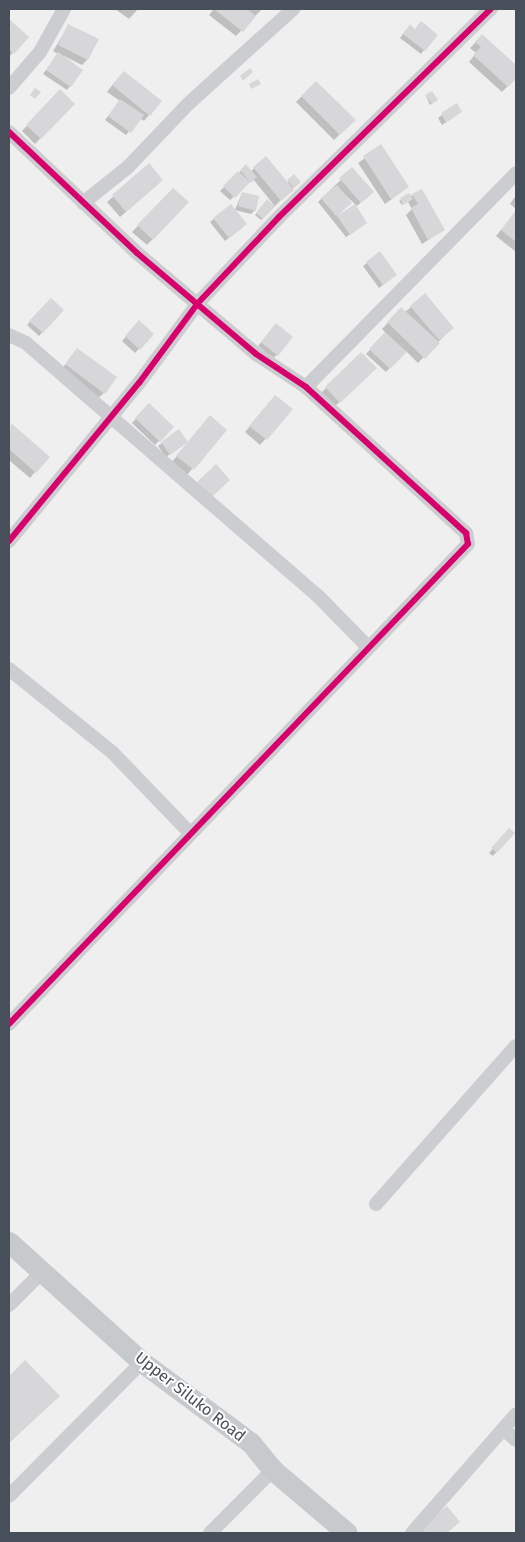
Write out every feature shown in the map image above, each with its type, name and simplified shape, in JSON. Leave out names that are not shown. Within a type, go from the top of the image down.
[{"type":"main road","name":"Upper Siluko Road","points":[[9,1242],[142,1362],[251,1444],[273,1470],[347,1533]]},
{"type":"street","points":[[9,88],[40,52],[64,9]]},
{"type":"street","points":[[83,203],[128,167],[188,104],[294,9]]},
{"type":"street","points":[[9,541],[139,383],[198,303],[279,217],[491,9]]},
{"type":"street","points":[[9,132],[136,253],[198,303],[256,354],[306,387],[466,533],[468,544],[9,1024]]},
{"type":"street","points":[[306,387],[516,173]]},
{"type":"street","points":[[9,335],[26,343],[318,596],[368,647]]},
{"type":"street","points":[[9,669],[113,753],[190,833]]},
{"type":"street","points":[[376,1204],[516,1046]]},
{"type":"street","points":[[9,1305],[42,1272]]},
{"type":"street","points":[[9,1496],[142,1362]]},
{"type":"street","points":[[412,1533],[516,1414]]},
{"type":"street","points":[[503,1429],[516,1440]]},
{"type":"street","points":[[210,1533],[273,1470]]},
{"type":"building","points":[[214,9],[247,9],[256,16],[243,32]]},
{"type":"building","points":[[9,19],[29,37],[14,54],[9,49]]},
{"type":"building","points":[[421,21],[438,35],[425,51],[403,34],[410,24],[415,29]]},
{"type":"building","points":[[68,24],[99,39],[88,60],[58,45]]},
{"type":"building","points":[[482,34],[516,65],[516,79],[508,87],[473,55],[481,47],[475,42]]},
{"type":"building","points":[[58,52],[83,70],[71,87],[46,70]]},
{"type":"building","points":[[250,68],[253,72],[243,81],[240,76]]},
{"type":"building","points":[[124,71],[162,101],[150,116],[112,85]]},
{"type":"building","points":[[258,79],[261,84],[251,89],[249,84]]},
{"type":"building","points":[[316,81],[356,120],[340,135],[301,96]]},
{"type":"building","points":[[35,88],[41,92],[35,99],[30,95]]},
{"type":"building","points":[[60,89],[75,104],[41,139],[26,125]]},
{"type":"building","points":[[432,91],[438,100],[432,104],[425,95]]},
{"type":"building","points":[[120,99],[144,115],[131,133],[108,116]]},
{"type":"building","points":[[457,103],[462,112],[446,122],[441,113]]},
{"type":"building","points":[[381,144],[409,187],[391,199],[363,156]]},
{"type":"building","points":[[266,156],[294,190],[281,201],[253,167]]},
{"type":"building","points":[[149,163],[163,180],[126,212],[112,195]]},
{"type":"building","points":[[246,164],[257,177],[251,183],[240,170]]},
{"type":"building","points":[[352,167],[374,192],[361,203],[339,178]]},
{"type":"building","points":[[238,171],[250,182],[235,198],[223,186]]},
{"type":"building","points":[[294,174],[301,182],[294,188],[287,180]]},
{"type":"building","points":[[337,185],[352,203],[336,216],[321,198]]},
{"type":"building","points":[[173,188],[189,202],[153,240],[137,225]]},
{"type":"building","points":[[422,189],[445,230],[428,240],[411,208],[418,204],[412,194]]},
{"type":"building","points":[[242,192],[259,196],[256,211],[238,206]]},
{"type":"building","points":[[409,193],[413,199],[403,205],[400,198]]},
{"type":"building","points":[[267,199],[275,206],[263,219],[256,213]]},
{"type":"building","points":[[231,204],[247,224],[229,238],[213,218]]},
{"type":"building","points":[[355,204],[367,223],[350,235],[337,216]]},
{"type":"building","points":[[516,210],[516,242],[501,230]]},
{"type":"building","points":[[380,251],[397,275],[383,285],[366,262]]},
{"type":"building","points":[[425,293],[454,328],[439,340],[410,306]]},
{"type":"building","points":[[51,298],[64,310],[43,333],[29,321]]},
{"type":"building","points":[[401,307],[440,343],[425,359],[387,322]]},
{"type":"building","points":[[139,320],[154,334],[140,350],[125,336]]},
{"type":"building","points":[[276,323],[293,337],[278,356],[261,342]]},
{"type":"building","points":[[385,332],[407,352],[390,369],[369,349]]},
{"type":"building","points":[[77,348],[117,377],[105,394],[65,364]]},
{"type":"building","points":[[361,352],[377,368],[340,403],[325,387]]},
{"type":"building","points":[[275,395],[293,409],[267,440],[249,426]]},
{"type":"building","points":[[149,403],[174,427],[160,442],[135,418]]},
{"type":"building","points":[[210,415],[227,430],[194,470],[176,456]]},
{"type":"building","points":[[11,423],[50,457],[36,473],[9,449]]},
{"type":"building","points":[[179,429],[188,442],[170,455],[161,442]]},
{"type":"building","points":[[216,464],[230,480],[212,497],[197,482]]},
{"type":"building","points":[[509,828],[515,833],[497,853],[491,848]]},
{"type":"building","points":[[25,1360],[60,1396],[10,1442],[9,1376]]},
{"type":"building","points":[[447,1506],[460,1522],[447,1533],[421,1533],[418,1530]]},
{"type":"cycle path","points":[[9,541],[139,383],[198,303],[279,217],[491,9]]},
{"type":"cycle path","points":[[9,132],[137,253],[256,354],[306,387],[466,533],[468,544],[9,1024]]}]
